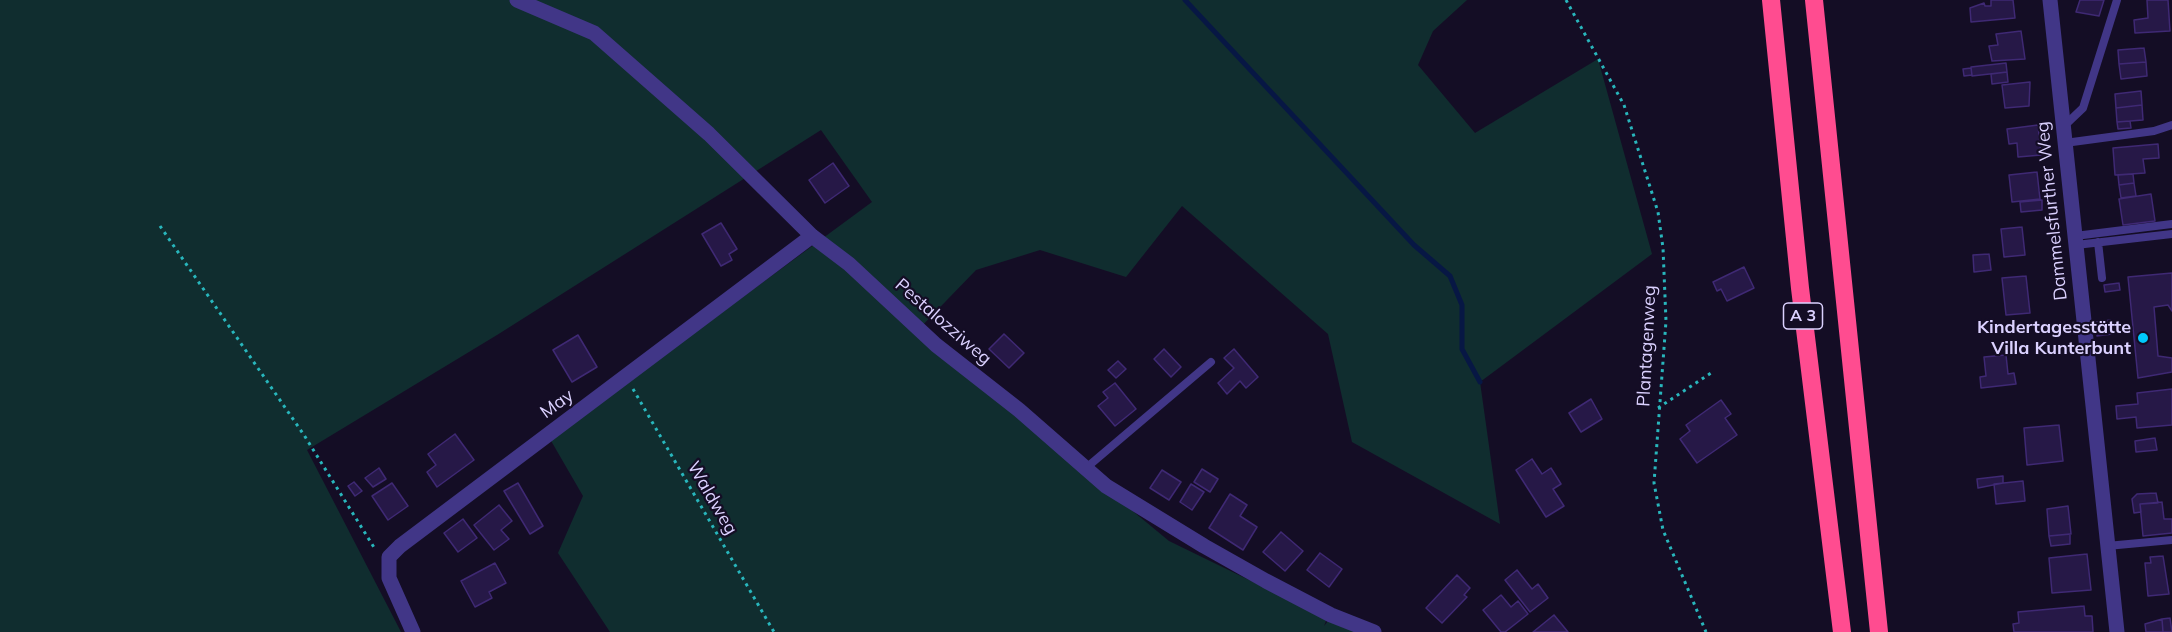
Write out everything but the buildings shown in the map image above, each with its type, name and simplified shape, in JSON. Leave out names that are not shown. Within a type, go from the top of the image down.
[{"type":"highway","name":"A 3","points":[[1771,0],[1800,288],[1842,632]]},
{"type":"highway","name":"A 3","points":[[1814,0],[1879,632]]},
{"type":"street","name":"Pestalozziweg","points":[[517,0],[594,33],[709,134],[812,236],[849,264],[936,345],[1106,486],[1204,546],[1331,615],[1374,632]]},
{"type":"street","name":"Dammelsfurther Weg","points":[[2050,0],[2117,632]]},
{"type":"street","name":"May","points":[[389,556],[435,518],[812,236]]},
{"type":"street","points":[[389,556],[389,578],[413,632]]},
{"type":"lane","points":[[2064,135],[2083,108],[2117,0]]},
{"type":"lane","points":[[2064,135],[2154,132],[2172,125]]},
{"type":"lane","points":[[2075,240],[2172,224]]},
{"type":"lane","points":[[2075,240],[2098,242],[2172,234]]},
{"type":"lane","points":[[2098,242],[2102,278]]},
{"type":"lane","points":[[1086,468],[1212,362]]},
{"type":"lane","points":[[2107,546],[2172,540]]},
{"type":"path","name":"Plantagenweg","points":[[1566,0],[1624,105],[1658,212],[1663,248],[1666,321],[1654,483],[1663,530],[1706,632]]},
{"type":"path","points":[[160,226],[304,435],[376,551],[389,556]]},
{"type":"path","points":[[1658,408],[1714,371]]},
{"type":"path","name":"Waldweg","points":[[626,377],[774,632]]},
{"type":"green space","points":[[0,0],[1467,0],[1433,31],[1418,65],[1475,133],[1598,59],[1652,254],[1480,382],[1500,524],[1352,442],[1328,334],[1182,206],[1126,277],[1040,250],[976,270],[916,332],[1169,541],[1327,618],[1324,626],[1329,620],[1357,632],[610,632],[558,553],[583,496],[550,439],[872,202],[821,130],[497,335],[307,450],[401,632],[0,632]]},
{"type":"waterway","points":[[1185,0],[1414,245],[1450,276],[1462,305],[1462,349],[1480,382]]},
{"type":"place","name":"Kindertagesstätte Villa Kunterbunt","points":[[2143,338]]}]
